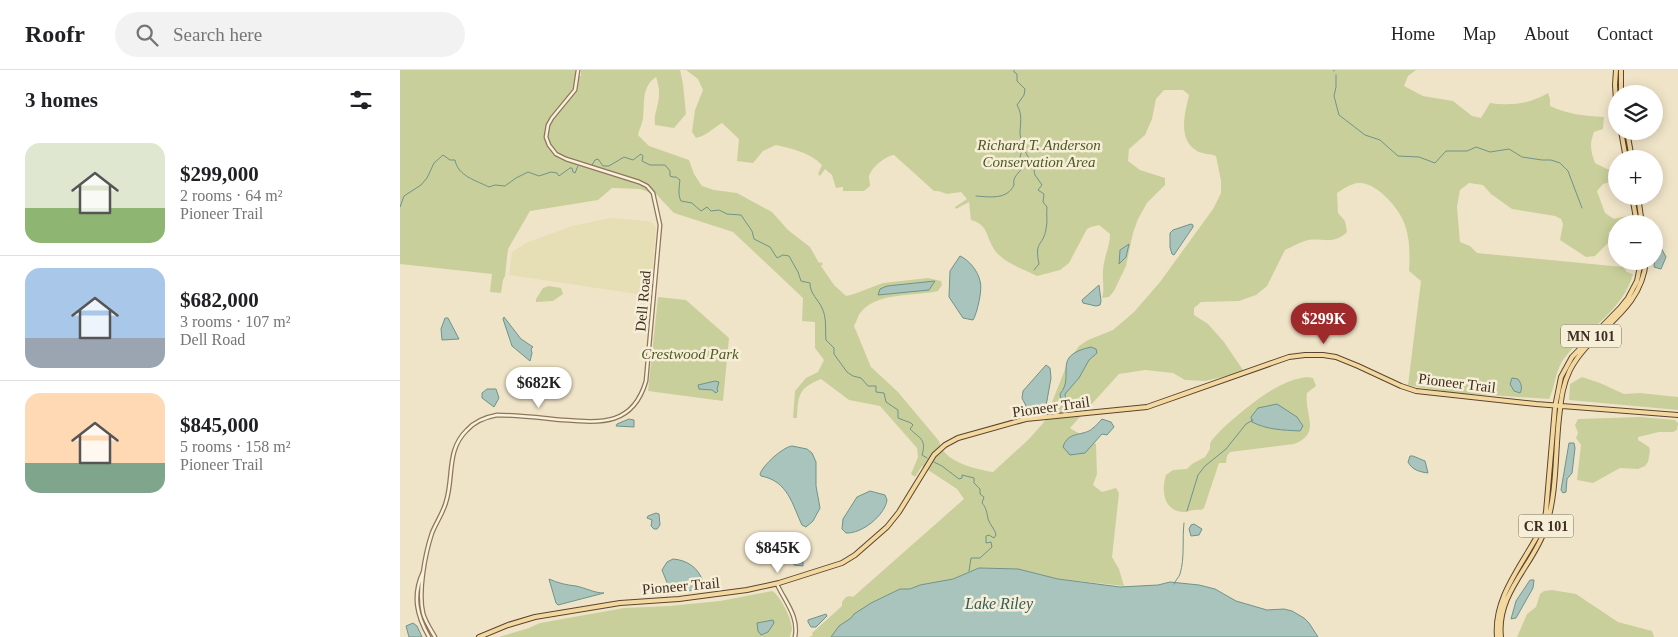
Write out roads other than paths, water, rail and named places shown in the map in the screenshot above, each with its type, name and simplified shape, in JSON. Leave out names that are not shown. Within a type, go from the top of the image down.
[{"type":"main road","points":[[1615,85],[1616,70]]},
{"type":"main road","points":[[1621,70],[1621,85]]},
{"type":"main road","name":"MN 101","points":[[1553,432],[1555,405],[1560,381],[1568,362],[1626,300],[1637,281],[1639,270]]},
{"type":"main road","name":"MN 101","points":[[1561,400],[1566,378],[1578,358],[1632,300],[1642,280],[1644,270]]},
{"type":"main road","name":"Pioneer Trail","points":[[479,637],[521,621],[550,614],[620,603],[690,598],[747,590],[777,584],[834,566],[855,555],[894,520],[934,455],[952,441],[1026,419],[1147,407],[1289,357],[1323,355],[1349,362],[1416,391],[1560,406],[1678,415]]},
{"type":"main road","name":"CR 101","points":[[1501,637],[1502,613],[1509,594],[1534,552],[1547,522],[1561,400]]},
{"type":"main road","name":"CR 101","points":[[1497,637],[1497,618],[1502,599],[1531,550],[1543,525],[1553,432]]},
{"type":"street","name":"Dell Road","points":[[435,637],[422,609],[424,571],[431,535],[446,502],[454,447],[461,436],[470,426],[497,415],[590,422],[609,420],[622,415],[632,407],[640,398],[644,387],[647,375],[658,253],[659,220],[652,193],[647,186],[566,160],[556,154],[549,145],[546,137],[547,128],[552,118],[575,90],[578,70]]},
{"type":"street","name":"Dell Road","points":[[424,571],[418,589],[417,605],[420,619],[429,637]]},
{"type":"street","points":[[777,584],[795,617],[795,637]]},
{"type":"water","points":[[1191,224],[1193,227],[1174,255],[1172,254],[1170,233],[1173,230]]},
{"type":"water","points":[[1129,244],[1126,257],[1119,264],[1120,250]]},
{"type":"water","points":[[1663,252],[1666,257],[1663,264]]},
{"type":"water","points":[[960,256],[973,266],[981,284],[979,301],[973,320],[963,318],[949,297],[950,271]]},
{"type":"water","points":[[935,281],[929,290],[878,295],[880,289],[887,286]]},
{"type":"water","points":[[1099,285],[1100,305],[1083,303],[1082,300]]},
{"type":"water","points":[[1301,313],[1309,314],[1312,322],[1310,328],[1303,328],[1302,326]]},
{"type":"water","points":[[504,317],[521,339],[533,347],[531,349],[530,361],[512,346]]},
{"type":"water","points":[[445,318],[448,318],[459,339],[442,340],[441,329]]},
{"type":"water","points":[[1091,347],[1096,349],[1097,353],[1089,360],[1079,378],[1065,394],[1066,401],[1061,401],[1060,394],[1066,380],[1067,361],[1071,355]]},
{"type":"water","points":[[1046,365],[1050,368],[1051,378],[1046,406],[1037,409],[1027,408],[1022,398],[1023,391]]},
{"type":"water","points":[[1512,378],[1518,379],[1520,382],[1520,393],[1514,391],[1510,384]]},
{"type":"water","points":[[715,381],[719,382],[716,393],[712,390],[699,389],[698,385]]},
{"type":"water","points":[[487,389],[496,389],[499,398],[494,407],[482,398],[482,393]]},
{"type":"water","points":[[1277,404],[1297,417],[1303,426],[1300,431],[1270,428],[1252,422],[1251,417],[1258,408]]},
{"type":"water","points":[[629,419],[634,420],[634,427],[616,426],[617,424]]},
{"type":"water","points":[[1102,419],[1111,422],[1114,427],[1107,435],[1102,434],[1085,453],[1070,455],[1063,447],[1065,442],[1072,436],[1089,431]]},
{"type":"water","points":[[1569,443],[1574,443],[1575,448],[1572,473],[1567,479],[1566,492],[1563,493],[1561,490]]},
{"type":"water","points":[[792,446],[807,449],[812,453],[816,462],[816,486],[820,508],[813,521],[806,527],[802,525],[788,494],[783,488],[760,474],[774,457]]},
{"type":"water","points":[[1410,456],[1425,461],[1428,473],[1414,469],[1408,462]]},
{"type":"water","points":[[870,491],[885,495],[887,500],[882,512],[865,527],[846,533],[842,529],[843,519],[857,497]]},
{"type":"water","points":[[656,513],[659,514],[660,525],[657,529],[654,529],[651,526],[652,520],[647,518]]},
{"type":"water","points":[[1194,524],[1202,529],[1199,535],[1191,536],[1189,529]]},
{"type":"water","points":[[800,548],[803,550],[803,566],[794,565],[791,555],[793,550]]},
{"type":"water","points":[[673,559],[688,563],[699,573],[703,582],[699,589],[687,591],[668,585],[662,570],[667,562]]},
{"type":"water","name":"Lake Riley","points":[[979,568],[1018,569],[1058,579],[1120,587],[1158,585],[1170,582],[1199,585],[1215,589],[1236,601],[1267,610],[1284,609],[1292,611],[1309,623],[1318,637],[831,637],[839,626],[854,614],[871,603],[900,589],[910,589],[920,585],[953,579]]},
{"type":"water","points":[[549,579],[562,584],[604,593],[558,605]]},
{"type":"water","points":[[1530,580],[1534,580],[1533,588],[1516,618],[1511,619],[1516,601]]},
{"type":"water","points":[[826,614],[827,616],[816,627],[811,627],[808,620]]},
{"type":"water","points":[[773,620],[774,623],[768,632],[761,635],[758,631],[757,623]]},
{"type":"water","points":[[413,623],[417,626],[422,637],[409,637],[406,626]]},
{"type":"waterway","points":[[1014,70],[1017,74],[1017,81],[1025,89],[1024,95],[1017,105],[1021,116],[1020,134],[1022,143],[1025,152],[1036,168],[1034,171],[1035,175],[1042,185],[1038,190],[1044,194],[1043,202],[1047,207],[1045,235],[1038,247],[1039,264],[1034,270]]},
{"type":"waterway","points":[[1336,75],[1334,96],[1339,115],[1365,135],[1380,140],[1398,156],[1419,157],[1435,163],[1446,151],[1467,151],[1476,147],[1490,152],[1509,149],[1522,157],[1551,160],[1560,163],[1568,171],[1582,208]]},
{"type":"waterway","points":[[976,196],[998,196],[1011,190],[1015,177],[1024,166],[1020,157],[1024,144]]},
{"type":"waterway","points":[[592,165],[598,159],[603,166],[609,166],[624,157],[633,160],[641,154],[643,156],[642,161],[650,165],[665,165],[670,171],[670,176],[680,180],[679,194],[681,201],[692,203],[701,211],[707,207],[711,211],[719,210],[727,214],[741,215],[752,231],[754,239],[770,247],[777,258],[783,255],[789,256],[801,281],[810,283],[810,287],[824,312],[826,340],[834,348],[834,354],[847,372],[861,378],[868,386],[876,386],[876,392],[884,393],[886,402],[898,410],[898,418],[913,425],[910,429],[923,442],[922,455],[927,458]]},
{"type":"waterway","points":[[400,207],[404,196],[421,185],[427,178],[434,163],[443,155],[450,160],[455,160],[463,174],[489,187],[495,185],[505,186],[528,172],[539,176],[551,172],[557,173],[559,176],[572,168],[575,173],[578,166]]},
{"type":"waterway","points":[[1187,511],[1198,475],[1205,466],[1226,449],[1246,424],[1253,420]]},
{"type":"waterway","points":[[934,462],[959,479],[962,478],[962,475],[974,478],[974,483],[980,489],[980,494],[984,497],[982,503],[995,531],[996,535],[994,538],[989,535],[986,536],[986,543],[991,542],[992,547],[980,558],[971,558],[969,571]]},
{"type":"waterway","points":[[1174,584],[1182,568],[1184,523]]},
{"type":"park label","name":"Richard T. Anderson Conservation Area","points":[[1039,154]]},
{"type":"park label","name":"Crestwood Park","points":[[690,354]]}]
